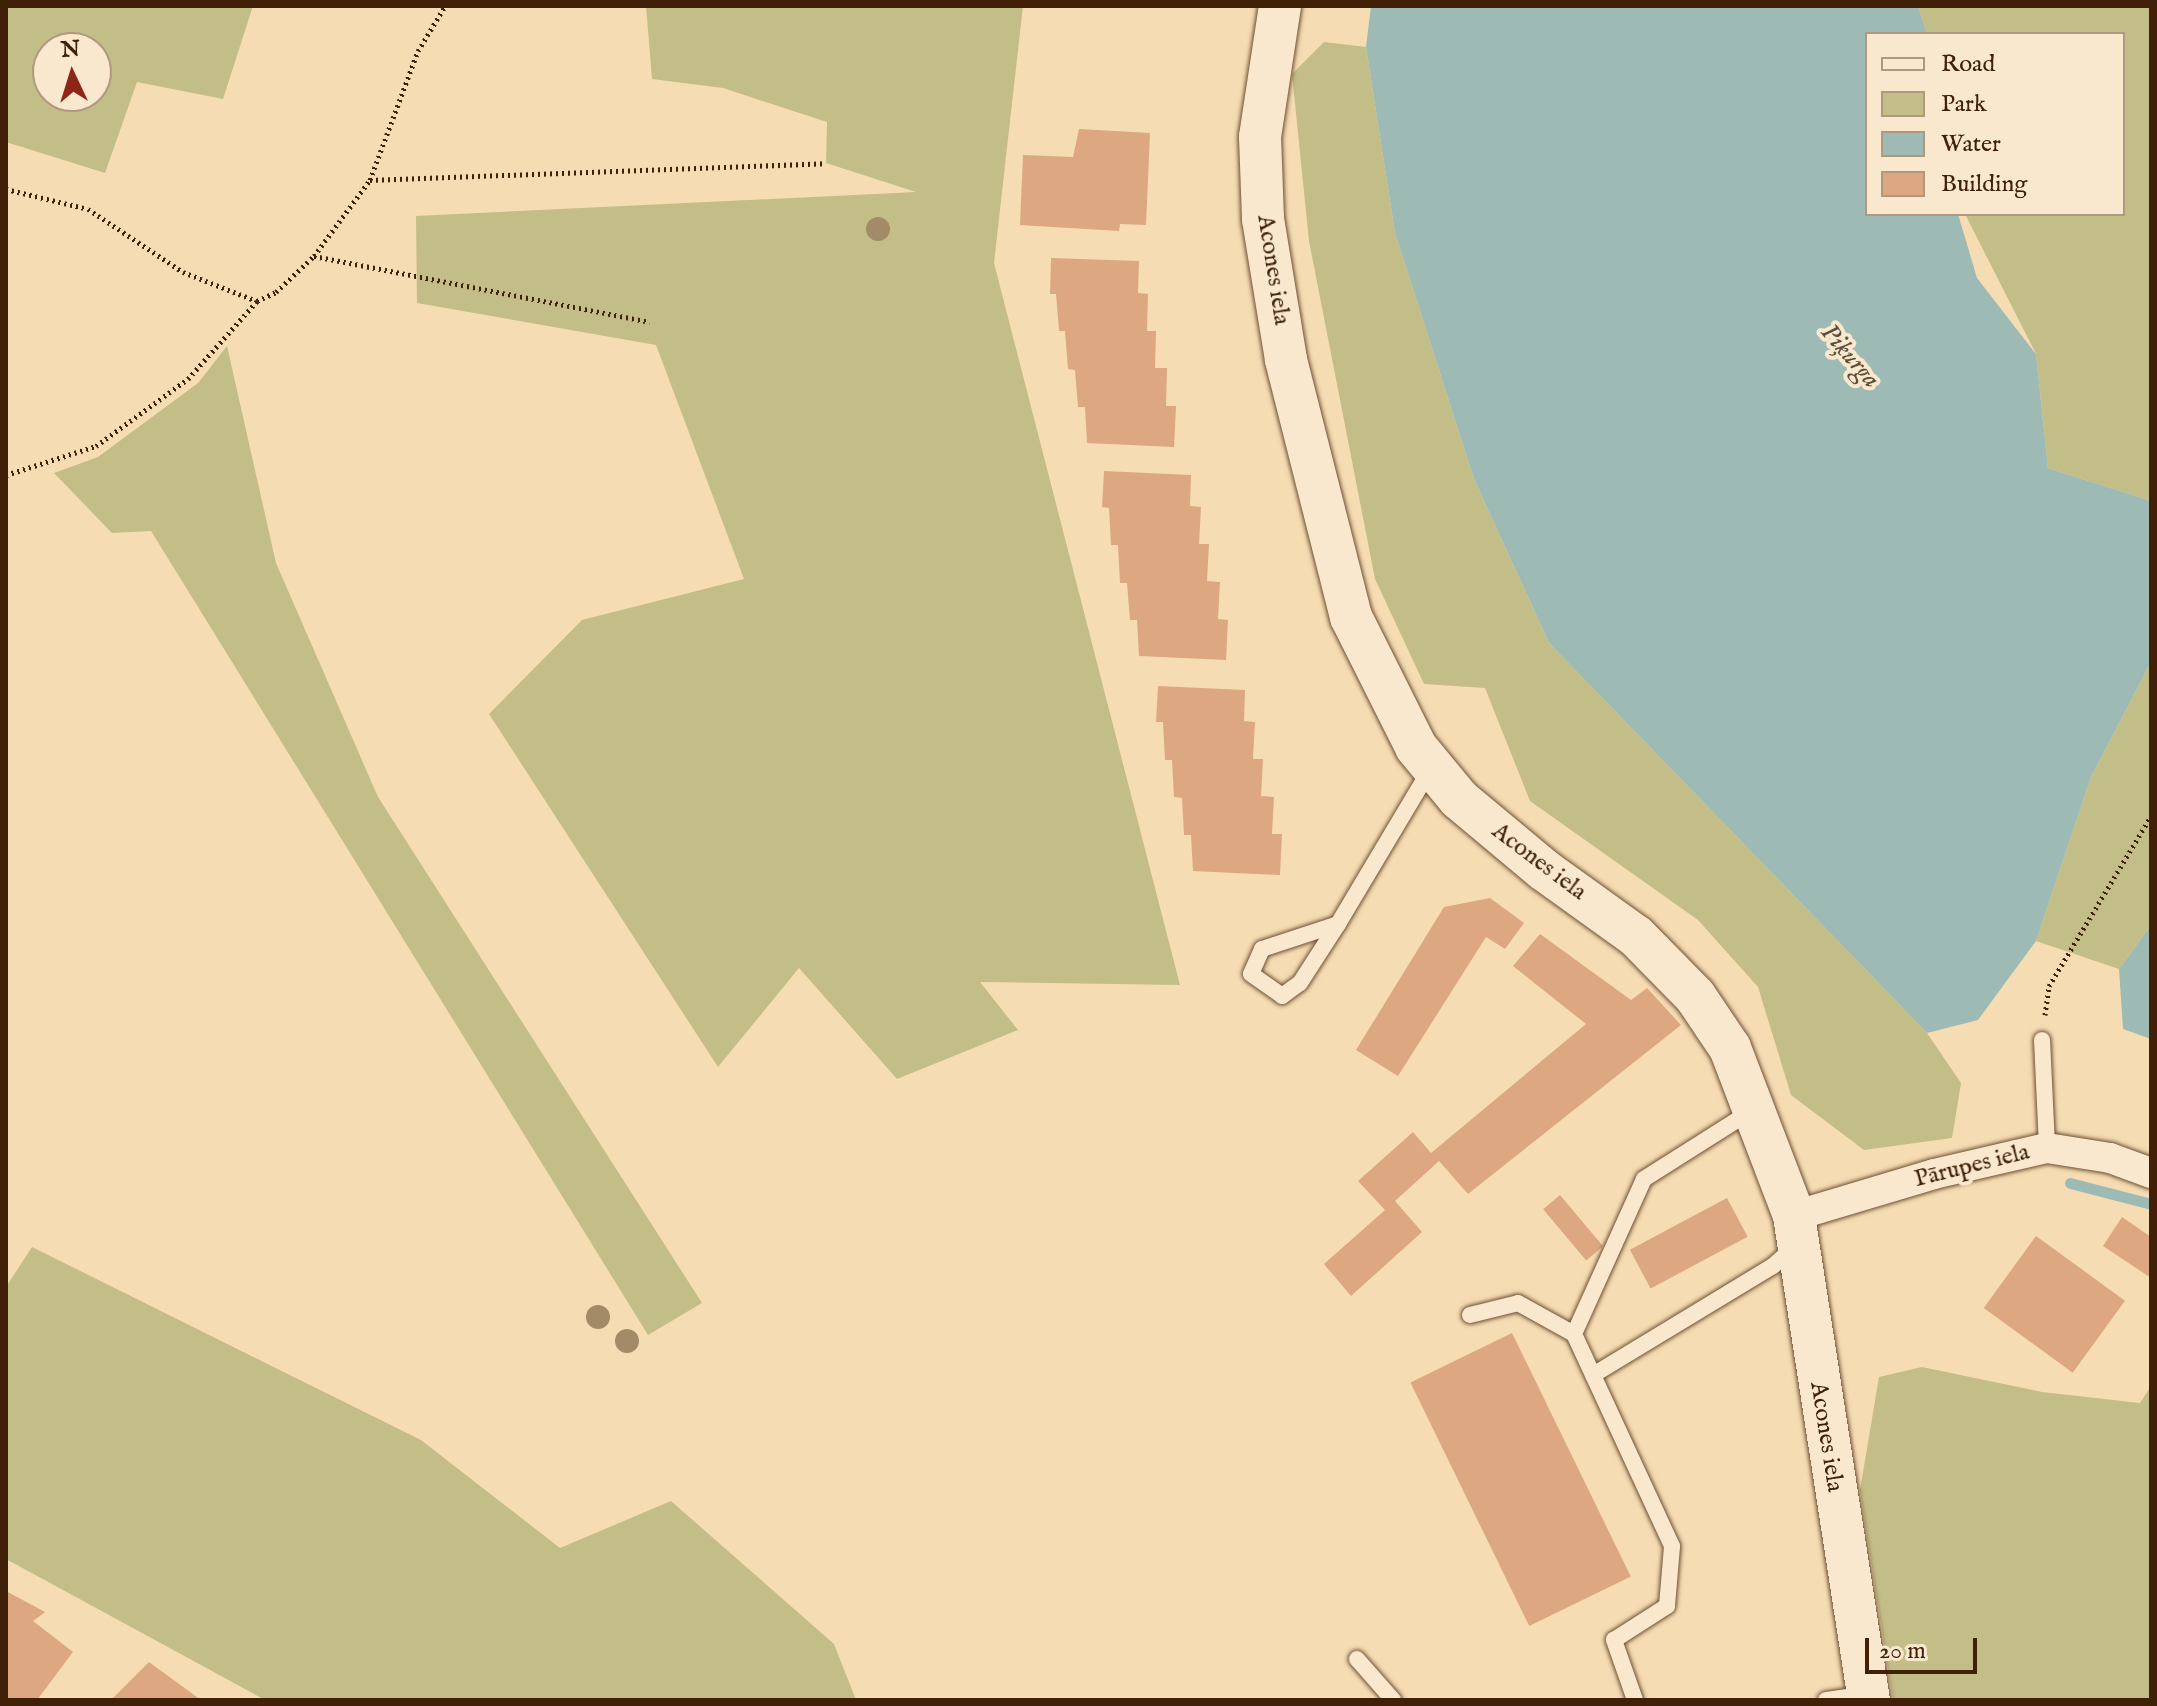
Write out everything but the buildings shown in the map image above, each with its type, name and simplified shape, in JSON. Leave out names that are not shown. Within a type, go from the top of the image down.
[{"type":"street","name":"Acones iela","points":[[1280,6],[1260,137],[1263,219],[1286,360],[1351,617],[1389,700],[1432,766],[1459,799],[1544,870],[1620,922],[1695,996],[1730,1048],[1755,1108],[1796,1230],[1868,1697]]},
{"type":"street","name":"Pārupes iela","points":[[1796,1230],[1934,1174],[2047,1148],[2110,1158],[2151,1173]]},
{"type":"lane","points":[[1338,924],[1262,949],[1251,974],[1282,996],[1300,983],[1338,924],[1432,766]]},
{"type":"lane","points":[[2042,1040],[2047,1148]]},
{"type":"lane","points":[[1574,1334],[1644,1179],[1755,1108]]},
{"type":"lane","points":[[1593,1375],[1773,1266],[1796,1230]]},
{"type":"lane","points":[[1470,1315],[1518,1303],[1574,1334],[1672,1546],[1667,1606],[1614,1640],[1635,1700]]},
{"type":"lane","points":[[1357,1659],[1393,1700]]},
{"type":"lane","points":[[1826,1700],[1868,1697]]},
{"type":"path","points":[[6,475],[96,446],[188,379],[257,301],[276,292],[314,256],[370,180],[418,51],[445,6]]},
{"type":"path","points":[[370,180],[826,163]]},
{"type":"path","points":[[6,189],[88,209],[183,272],[257,301]]},
{"type":"path","points":[[314,256],[650,322]]},
{"type":"path","points":[[2049,986],[2151,816]]},
{"type":"green space","points":[[6,6],[253,6],[223,99],[137,82],[105,173],[6,142]]},
{"type":"green space","points":[[646,6],[1023,6],[994,263],[1180,985],[980,982],[1018,1030],[897,1079],[799,968],[718,1067],[489,714],[582,620],[744,579],[656,345],[417,303],[416,216],[916,192],[826,163],[827,122],[723,88],[652,79]]},
{"type":"green space","points":[[1918,6],[2151,6],[2151,501],[2048,468],[2036,354],[1966,216],[2125,216],[2125,32],[1926,32]]},
{"type":"green space","points":[[1324,42],[1366,47],[1395,233],[1474,479],[1549,643],[1927,1033],[1961,1083],[1952,1138],[1864,1150],[1791,1095],[1758,987],[1698,920],[1530,801],[1485,688],[1424,684],[1375,579],[1309,241],[1292,74]]},
{"type":"green space","points":[[227,346],[276,563],[378,797],[702,1303],[648,1335],[151,531],[112,533],[54,473],[98,457],[198,383]]},
{"type":"green space","points":[[2151,662],[2151,925],[2119,969],[2036,941],[2091,777]]},
{"type":"green space","points":[[32,1247],[421,1440],[560,1548],[671,1501],[834,1644],[856,1700],[265,1700],[6,1559],[6,1287]]},
{"type":"green space","points":[[1922,1367],[2042,1392],[2140,1403],[2151,1386],[2151,1700],[1893,1700],[1860,1490],[1879,1377]]},
{"type":"water","name":"Piķurga","points":[[1371,6],[1918,6],[1926,32],[1865,32],[1865,216],[1959,216],[1977,278],[2036,354],[2048,468],[2151,501],[2151,662],[2091,777],[2036,941],[1978,1020],[1927,1033],[1549,643],[1474,479],[1395,233],[1366,47]]},
{"type":"water","points":[[2151,925],[2151,1039],[2123,1029],[2119,969]]},
{"type":"waterway","points":[[2070,1183],[2151,1204]]}]
